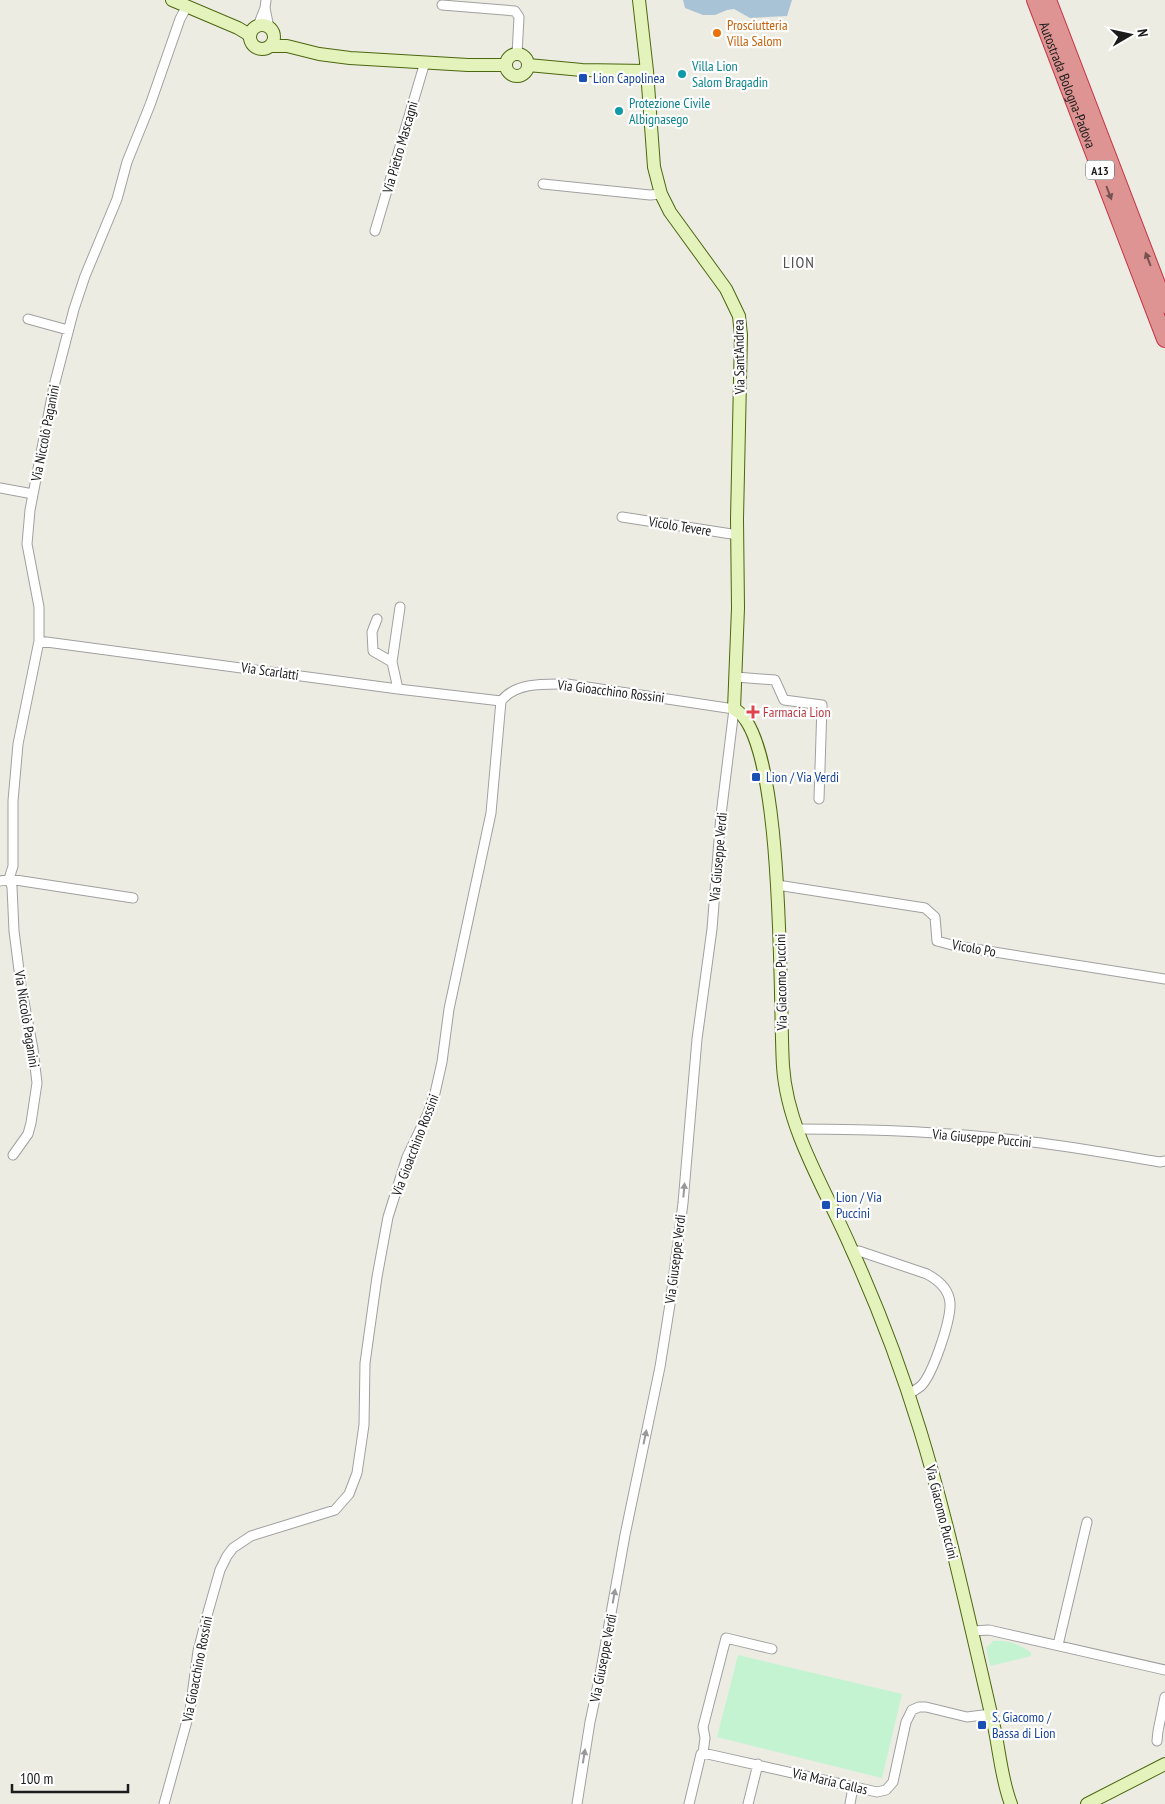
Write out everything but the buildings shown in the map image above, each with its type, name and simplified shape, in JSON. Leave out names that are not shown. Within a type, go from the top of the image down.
[{"type":"highway","name":"Autostrada Bologna-Padova","points":[[1036,0],[1165,339]]},
{"type":"highway","name":"Autostrada Bologna-Padova","points":[[1048,0],[1165,305]]},
{"type":"street","points":[[172,0],[248,34],[261,31],[287,46]]},
{"type":"street","name":"Via Sant'Andrea","points":[[639,0],[647,70],[654,167],[661,194],[670,212],[726,289],[739,316],[741,335],[738,608],[734,709]]},
{"type":"street","points":[[266,4],[261,31],[253,44],[258,48],[287,46],[332,56],[506,65]]},
{"type":"street","points":[[442,5],[515,11],[519,16],[517,54]]},
{"type":"street","name":"Via Niccolò Paganini","points":[[13,1155],[28,1134],[32,1123],[37,1083],[33,1049],[21,986],[14,931],[12,887],[5,880],[13,866],[13,801],[18,744],[39,641],[39,608],[27,544],[33,494],[54,386],[68,330],[85,276],[117,200],[127,162],[150,105],[180,19],[187,6]]},
{"type":"street","points":[[261,31],[274,39],[270,46]]},
{"type":"street","points":[[517,54],[526,58],[528,65],[524,73],[517,76],[511,74],[506,65],[508,59],[517,54]]},
{"type":"street","name":"Via Pietro Mascagni","points":[[375,232],[425,62]]},
{"type":"street","points":[[528,65],[582,70],[647,70]]},
{"type":"street","points":[[543,184],[650,195],[661,194]]},
{"type":"street","points":[[28,319],[68,330]]},
{"type":"street","points":[[0,488],[33,494]]},
{"type":"street","name":"Vicolo Tevere","points":[[622,516],[738,535]]},
{"type":"street","points":[[398,689],[392,662],[400,607]]},
{"type":"street","points":[[377,619],[372,632],[373,651],[392,662]]},
{"type":"street","name":"Via Scarlatti","points":[[39,641],[501,701]]},
{"type":"street","points":[[736,677],[775,680],[784,700],[822,705],[819,800]]},
{"type":"street","name":"Via Gioacchino Rossini","points":[[164,1804],[190,1710],[198,1651],[220,1570],[227,1556],[233,1548],[251,1536],[318,1517],[335,1510],[349,1494],[357,1473],[364,1425],[365,1363],[377,1277],[391,1210],[407,1157],[428,1113],[442,1062],[449,1010],[491,813],[501,701],[512,690],[547,684],[567,684],[734,709]]},
{"type":"street","name":"Via Giacomo Puccini","points":[[734,709],[744,715],[748,723],[764,771],[769,795],[777,886],[783,1068],[788,1107],[796,1129],[853,1252],[892,1348],[908,1394],[932,1472],[972,1631],[991,1714],[1004,1784],[1011,1804]]},
{"type":"street","name":"Via Giuseppe Verdi","points":[[578,1804],[590,1722],[624,1535],[660,1367],[670,1304],[682,1203],[697,1039],[712,929],[734,709]]},
{"type":"street","points":[[5,880],[133,898]]},
{"type":"street","name":"Vicolo Po","points":[[777,886],[925,908],[935,917],[937,941],[956,946],[1165,979]]},
{"type":"street","name":"Via Giuseppe Puccini","points":[[796,1129],[848,1129],[980,1136],[1160,1162],[1165,1161]]},
{"type":"street","points":[[853,1252],[859,1251],[927,1274],[942,1285],[948,1296],[950,1303],[948,1315],[934,1365],[921,1386],[908,1394]]},
{"type":"street","points":[[1058,1645],[1087,1522]]},
{"type":"street","points":[[972,1631],[989,1630],[1165,1670]]},
{"type":"street","points":[[689,1804],[703,1752],[705,1738],[703,1727],[726,1638],[772,1649]]},
{"type":"street","points":[[1157,1741],[1165,1697]]},
{"type":"street","name":"Via Maria Callas","points":[[703,1752],[876,1792],[886,1790],[893,1782],[906,1722],[909,1713],[915,1708],[926,1707],[967,1717],[991,1714]]},
{"type":"street","points":[[748,1804],[758,1764]]},
{"type":"street","points":[[1087,1804],[1165,1764]]},
{"type":"street","name":"Via Giacomo Puccini","points":[[1000,1804],[1004,1784]]},
{"type":"street","points":[[850,1804],[854,1787]]},
{"type":"green space","points":[[993,1641],[1003,1641],[1018,1645],[1031,1653],[1031,1656],[990,1666],[986,1648]]},
{"type":"green space","points":[[738,1655],[902,1694],[882,1778],[717,1737]]},
{"type":"water","points":[[683,0],[792,0],[787,16],[750,18],[734,9],[715,15],[703,15],[685,8]]},
{"type":"place","name":"Prosciutteria Villa Salom","points":[[717,33]]},
{"type":"place","name":"Villa Lion Salom Bragadin","points":[[682,74]]},
{"type":"place","name":"Lion Capolinea","points":[[583,78]]},
{"type":"place","name":"Protezione Civile Albignasego","points":[[619,111]]},
{"type":"place","name":"Farmacia Lion","points":[[753,712]]},
{"type":"place","name":"Lion / Via Verdi","points":[[756,777]]},
{"type":"place","name":"Lion / Via Puccini","points":[[826,1205]]},
{"type":"place","name":"S. Giacomo / Bassa di Lion","points":[[982,1725]]},
{"type":"district","name":"LION","points":[[799,262]]}]
